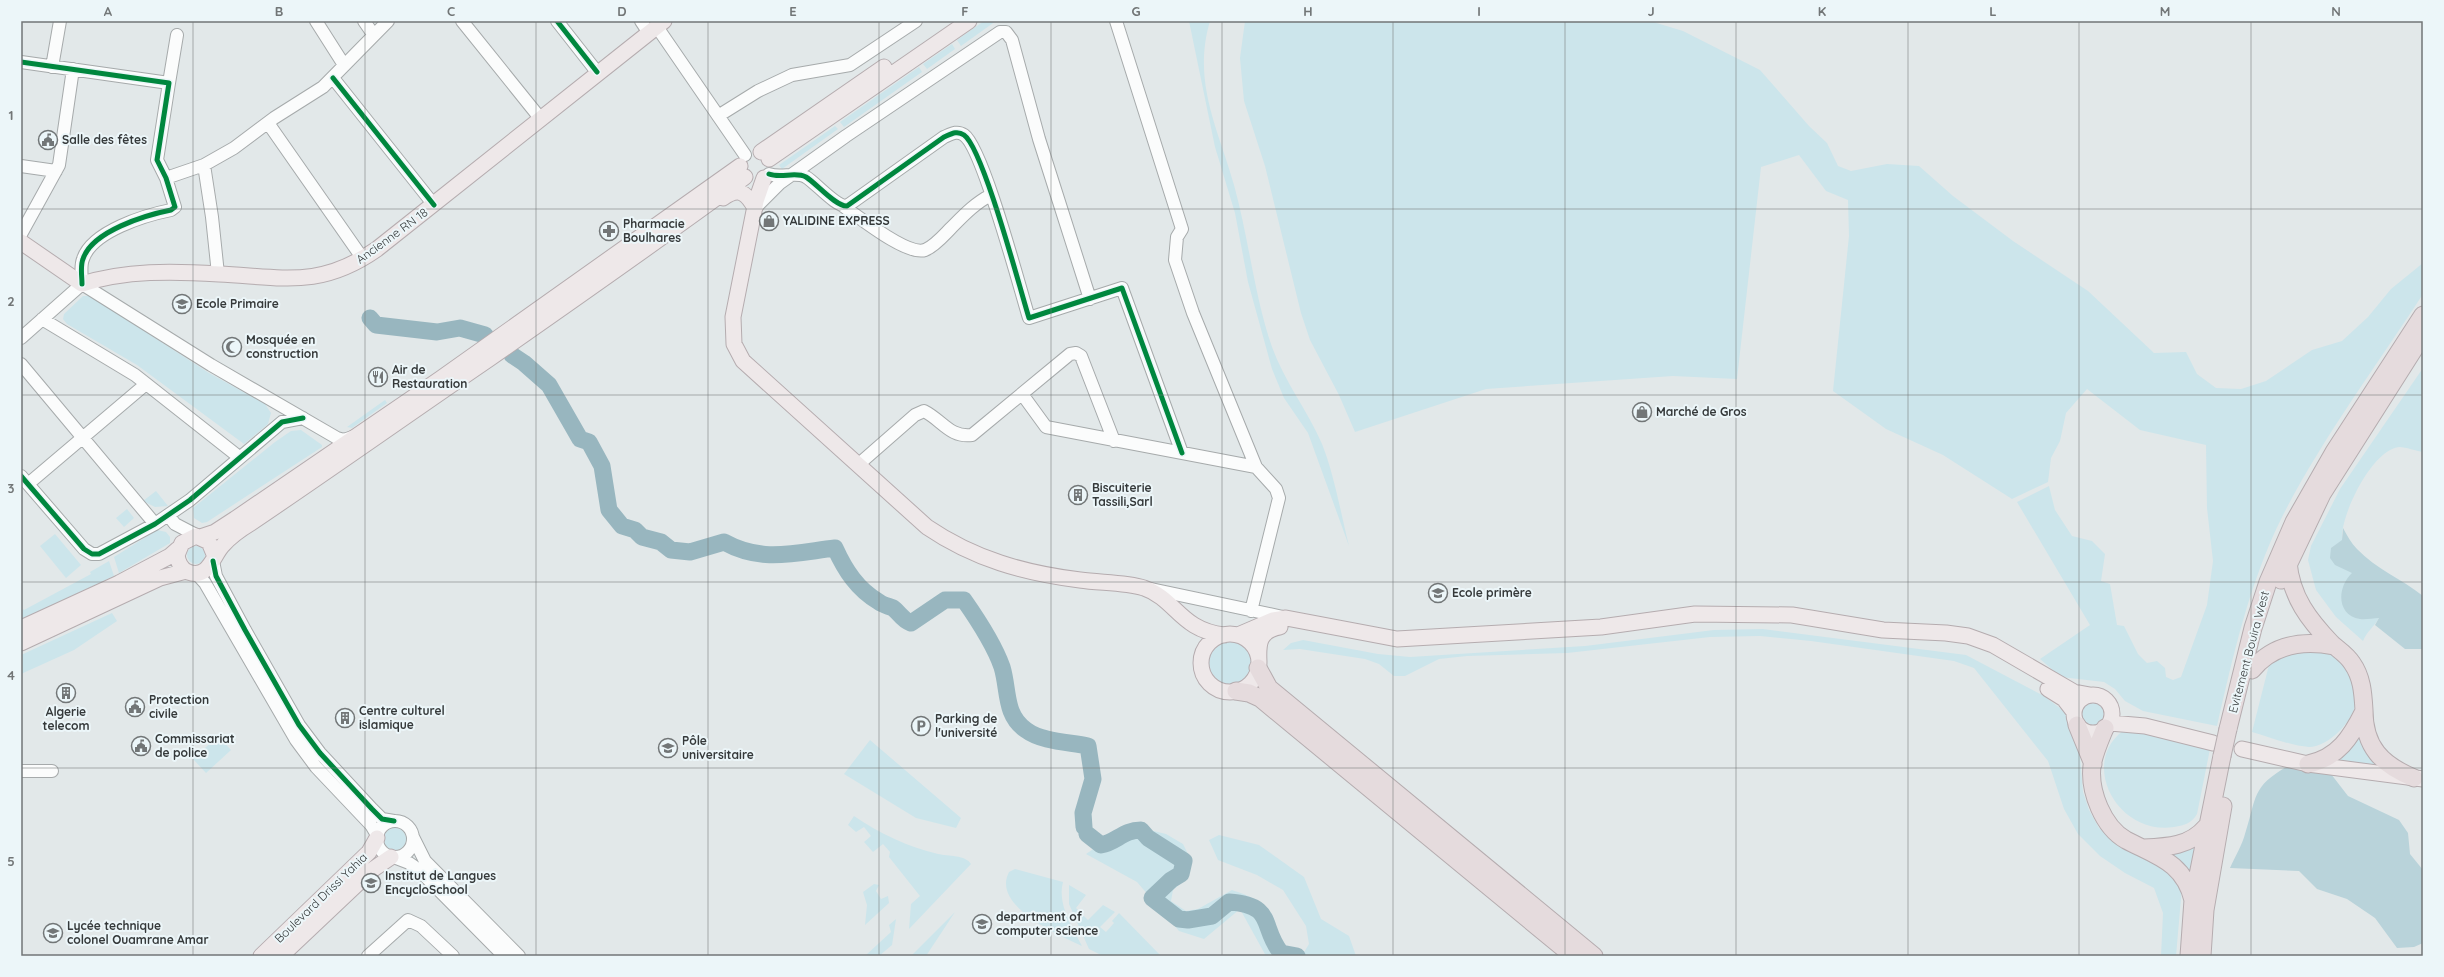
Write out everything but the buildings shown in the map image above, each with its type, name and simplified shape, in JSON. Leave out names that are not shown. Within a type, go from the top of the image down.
[{"type":"highway","name":"Evitement Bouira West","points":[[2234,730],[2255,621],[2268,582],[2294,522],[2342,440],[2423,315]]},
{"type":"highway","name":"Evitement Bouira West","points":[[2189,956],[2193,900],[2206,827],[2275,595],[2288,562],[2322,494],[2423,335]]},
{"type":"highway","points":[[2288,562],[2291,584],[2302,610],[2334,646],[2352,662],[2357,672],[2364,698],[2366,730],[2379,756],[2395,770],[2419,778]]},
{"type":"highway","points":[[2252,670],[2271,652],[2287,646],[2316,642],[2334,646]]},
{"type":"highway","points":[[1259,665],[1269,688],[1594,956]]},
{"type":"highway","points":[[1236,691],[1249,693],[1260,698],[1573,956]]},
{"type":"highway","points":[[2308,764],[2320,762],[2348,741],[2364,711]]},
{"type":"highway","points":[[2076,718],[2093,764],[2094,791],[2106,820],[2124,839],[2144,848],[2179,870],[2186,879],[2193,900]]},
{"type":"highway","points":[[2093,764],[2108,726]]},
{"type":"highway","name":"Evitement Bouira West","points":[[2202,956],[2205,910],[2228,751]]},
{"type":"highway","points":[[2144,848],[2187,843],[2197,838],[2206,827]]},
{"type":"main road","points":[[745,169],[758,181],[766,166],[951,21]]},
{"type":"main road","points":[[969,21],[766,166],[756,205],[733,317],[734,344],[743,361],[763,380],[859,464],[927,527],[949,542],[988,560],[1033,573],[1144,588],[1163,600],[1186,622],[1200,629],[1231,635],[1250,642],[1258,655],[1259,665]]},
{"type":"main road","name":"Ancienne RN 18","points":[[82,284],[101,278],[133,273],[218,274],[287,280],[314,277],[337,272],[363,259],[434,206],[653,25]]},
{"type":"main road","points":[[21,643],[160,578],[208,568],[213,558],[243,528],[356,453],[586,292],[687,217],[745,169],[753,151],[766,166]]},
{"type":"main road","points":[[745,169],[756,205]]},
{"type":"main road","points":[[21,628],[119,582],[170,556],[188,538],[200,537],[215,532],[359,435],[745,169]]},
{"type":"main road","points":[[687,217],[706,210],[735,191],[746,194],[756,205]]},
{"type":"main road","points":[[21,242],[82,284]]},
{"type":"main road","points":[[200,537],[212,545],[213,558]]},
{"type":"main road","points":[[178,549],[178,561],[191,572]]},
{"type":"main road","points":[[1202,670],[1203,652],[1215,638],[1231,635],[1273,620],[1286,618],[1397,639],[1601,627],[1695,614],[1792,615],[1883,630],[1946,633],[1968,636],[1993,645],[2074,692],[2102,697],[2110,705],[2145,726],[2228,751],[2308,764],[2419,778]]},
{"type":"main road","points":[[1186,622],[1197,644],[1202,670],[1205,677],[1215,687],[1229,692],[1236,691],[1248,685],[1259,665],[1258,644],[1265,632],[1284,627],[1367,644],[1404,647],[1489,640],[1588,637],[1713,622],[1792,624],[1868,637],[1966,646],[2004,661],[2064,699],[2082,729],[2094,733],[2108,726],[2145,726]]},
{"type":"main road","points":[[2076,718],[2079,701],[2090,695]]},
{"type":"main road","points":[[2108,726],[2112,718],[2110,705]]},
{"type":"main road","name":"Boulevard Drissi Yahia","points":[[261,956],[369,852],[377,836]]},
{"type":"main road","name":"Boulevard Drissi Yahia","points":[[281,956],[378,864],[393,857]]},
{"type":"street","points":[[52,67],[60,21]]},
{"type":"street","points":[[316,21],[344,64]]},
{"type":"street","points":[[364,21],[373,34]]},
{"type":"street","points":[[166,178],[204,165],[234,148],[268,123],[303,101],[334,78],[344,64],[388,21]]},
{"type":"street","points":[[462,21],[540,118]]},
{"type":"street","points":[[557,21],[597,72]]},
{"type":"street","points":[[718,116],[758,91],[792,75],[850,64],[916,21]]},
{"type":"street","points":[[1116,21],[1182,229],[1177,237],[1175,260],[1193,313],[1256,468],[1276,489],[1279,498],[1251,611]]},
{"type":"street","points":[[653,25],[718,116],[745,169]]},
{"type":"street","points":[[756,205],[790,176],[846,136],[1000,32],[1008,33],[1012,40],[1039,139],[1090,299]]},
{"type":"street","points":[[21,338],[82,284],[83,259],[91,247],[125,224],[171,210],[174,207],[166,178],[157,160],[157,150],[177,35]]},
{"type":"street","points":[[21,62],[169,83]]},
{"type":"street","points":[[21,234],[59,165],[73,69]]},
{"type":"street","points":[[334,78],[434,206]]},
{"type":"street","points":[[268,123],[363,259]]},
{"type":"street","points":[[843,206],[855,200],[909,160],[954,132],[964,134],[972,144],[991,195],[1029,318],[1122,288],[1182,452]]},
{"type":"street","points":[[204,165],[212,217],[218,274]]},
{"type":"street","points":[[21,166],[56,171]]},
{"type":"street","points":[[766,166],[782,177],[798,175],[805,177],[843,206],[903,246],[918,251],[925,250],[933,245],[969,210],[991,195]]},
{"type":"street","points":[[82,284],[211,365],[322,430],[344,440],[359,435]]},
{"type":"street","points":[[42,319],[146,384],[239,457]]},
{"type":"street","points":[[859,464],[915,415],[924,411],[932,415],[952,432],[962,437],[972,435],[1070,354],[1076,353],[1081,356],[1114,441]]},
{"type":"street","points":[[21,364],[155,524]]},
{"type":"street","points":[[146,384],[83,438],[24,480],[84,549],[92,554],[109,551],[155,524],[172,520],[239,457],[282,422],[303,418]]},
{"type":"street","points":[[1022,394],[1046,427],[1114,441],[1182,452],[1256,468]]},
{"type":"street","points":[[322,430],[330,438],[332,446],[329,455]]},
{"type":"street","points":[[172,520],[200,537]]},
{"type":"street","points":[[172,520],[178,549]]},
{"type":"street","points":[[213,558],[216,576],[244,630],[299,725],[320,753],[382,818],[408,827],[426,861],[519,956]]},
{"type":"street","points":[[191,572],[205,583],[296,740],[316,767],[371,825],[377,836],[379,848],[393,857],[409,863],[419,870],[504,956]]},
{"type":"street","points":[[1144,588],[1286,618]]},
{"type":"street","points":[[21,771],[52,771]]},
{"type":"street","points":[[377,836],[384,825],[394,821]]},
{"type":"street","points":[[393,857],[409,850],[413,837]]},
{"type":"street","points":[[368,956],[408,920],[421,926],[453,956]]},
{"type":"shaded area","points":[[984,21],[996,21],[961,46],[957,40]]},
{"type":"shaded area","points":[[1189,21],[1210,21],[1205,43],[1205,85],[1209,104],[1234,185],[1266,327],[1277,360],[1322,444],[1334,481],[1349,546],[1308,433],[1284,398],[1272,369],[1248,282],[1235,213],[1215,147]]},
{"type":"shaded area","points":[[1245,21],[1650,21],[1683,31],[1760,70],[1809,126],[1827,143],[1838,166],[1851,171],[1887,164],[1919,166],[1953,196],[2013,241],[2088,291],[2154,353],[2186,352],[2197,374],[2216,388],[2241,389],[2266,381],[2312,350],[2342,341],[2368,317],[2391,289],[2423,263],[2423,294],[2313,461],[2281,519],[2251,595],[2229,673],[2217,726],[2143,711],[2125,701],[2115,689],[2104,682],[2061,677],[2040,659],[2090,625],[2017,502],[2049,486],[2055,510],[2072,536],[2092,541],[2105,554],[2101,581],[2110,584],[2117,625],[2124,626],[2138,654],[2147,663],[2157,661],[2165,668],[2166,677],[2173,680],[2181,677],[2207,605],[2213,561],[2207,508],[2206,445],[2140,430],[2087,389],[2066,413],[2060,441],[2051,458],[2048,482],[2012,499],[1943,455],[1886,429],[1833,391],[1849,236],[1848,200],[1826,191],[1799,155],[1761,167],[1737,379],[1673,376],[1486,389],[1355,432],[1339,395],[1310,340],[1301,313],[1265,166],[1244,101],[1240,58]]},
{"type":"shaded area","points":[[952,44],[955,49],[927,69],[923,64]]},
{"type":"shaded area","points":[[919,67],[922,72],[844,127],[840,122]]},
{"type":"shaded area","points":[[835,126],[838,129],[782,169],[779,165]]},
{"type":"shaded area","points":[[83,296],[90,296],[209,373],[265,404],[271,413],[268,424],[244,444],[137,365],[67,324],[63,319],[64,314]]},
{"type":"shaded area","points":[[2423,368],[2423,452],[2399,447],[2389,451],[2379,459],[2369,471],[2352,499],[2343,527],[2342,538],[2344,549],[2351,570],[2379,618],[2366,634],[2363,641],[2336,617],[2316,590],[2308,560],[2311,546],[2340,489]]},
{"type":"shaded area","points":[[385,400],[387,403],[352,428],[347,427]]},
{"type":"shaded area","points":[[301,430],[322,445],[322,447],[207,522],[202,523],[194,518],[193,508],[275,442],[291,431]]},
{"type":"shaded area","points":[[156,491],[168,506],[155,507],[143,501]]},
{"type":"shaded area","points":[[127,509],[134,518],[124,527],[116,518]]},
{"type":"shaded area","points":[[2343,528],[2349,539],[2364,556],[2423,596],[2423,649],[2405,649],[2375,625],[2379,618],[2360,619],[2352,616],[2343,606],[2341,600],[2342,593],[2347,579],[2352,573],[2335,565],[2330,558],[2331,548],[2342,540]]},
{"type":"shaded area","points":[[157,530],[166,532],[170,537],[170,543],[119,573],[114,557]]},
{"type":"shaded area","points":[[55,534],[81,565],[66,578],[40,546]]},
{"type":"shaded area","points":[[192,546],[200,546],[205,551],[203,562],[200,564],[192,564],[187,559],[187,551]]},
{"type":"shaded area","points":[[109,561],[114,576],[21,620],[23,609],[24,610],[91,574],[90,572]]},
{"type":"shaded area","points":[[112,613],[117,621],[74,650],[21,674],[21,655]]},
{"type":"shaded area","points":[[1763,629],[1966,655],[2044,696],[2065,712],[2079,746],[2083,792],[2089,810],[2099,828],[2116,842],[2167,869],[2182,887],[2176,956],[2161,956],[2163,913],[2154,888],[2125,873],[2100,856],[2078,834],[2064,809],[2048,761],[1974,668],[1954,661],[1811,641],[1760,636],[1710,637],[1567,653],[1467,656],[1439,659],[1405,676],[1394,676],[1379,664],[1365,659],[1300,649],[1283,650],[1291,643],[1303,640],[1378,654],[1410,657],[1585,646],[1714,630]]},
{"type":"shaded area","points":[[1226,642],[1234,642],[1242,645],[1248,651],[1251,663],[1248,675],[1242,681],[1234,684],[1226,684],[1218,681],[1212,675],[1209,667],[1209,659],[1212,651],[1218,645]]},
{"type":"shaded area","points":[[2327,644],[2353,669],[2356,695],[2355,707],[2346,723],[2333,737],[2317,746],[2309,747],[2288,743],[2252,732],[2270,661],[2282,650]]},
{"type":"shaded area","points":[[2093,703],[2097,704],[2103,710],[2103,718],[2097,724],[2093,725],[2089,724],[2083,718],[2082,714],[2083,710],[2089,704]]},
{"type":"shaded area","points":[[2129,727],[2211,744],[2197,814],[2190,822],[2174,827],[2153,827],[2135,819],[2120,807],[2110,792],[2104,774],[2105,757],[2113,740]]},
{"type":"shaded area","points":[[2361,730],[2379,767],[2333,761]]},
{"type":"shaded area","points":[[218,736],[231,750],[206,773],[193,759]]},
{"type":"shaded area","points":[[870,740],[961,818],[956,828],[916,818],[844,774]]},
{"type":"shaded area","points":[[2288,766],[2331,774],[2348,796],[2399,820],[2408,833],[2410,854],[2423,870],[2423,943],[2414,947],[2397,948],[2375,918],[2347,899],[2317,889],[2299,871],[2230,868],[2244,838],[2257,794],[2267,780]]},
{"type":"shaded area","points":[[854,816],[884,834],[905,843],[938,854],[961,857],[969,861],[971,864],[909,929],[911,904],[920,896],[889,857],[890,852],[883,844],[873,852],[864,842],[871,836],[864,827],[856,832],[848,825]]},
{"type":"shaded area","points":[[1129,825],[1166,834],[1183,844],[1191,860],[1187,878],[1173,890],[1171,901],[1186,911],[1198,909],[1232,890],[1256,899],[1270,911],[1275,923],[1279,942],[1290,956],[1266,956],[1240,909],[1204,939],[1179,931],[1137,882],[1086,854]]},
{"type":"shaded area","points":[[395,828],[403,831],[406,839],[403,847],[395,850],[387,847],[384,839],[387,831]]},
{"type":"shaded area","points":[[1219,835],[1259,845],[1304,877],[1321,919],[1349,936],[1356,956],[1290,956],[1303,954],[1309,944],[1306,926],[1283,890],[1257,875],[1218,860],[1209,840]]},
{"type":"shaded area","points":[[2196,844],[2190,875],[2171,859],[2171,850]]},
{"type":"shaded area","points":[[1015,869],[1063,882],[1062,899],[1066,915],[1082,946],[1044,927],[1030,918],[1018,907],[1010,896],[1006,884],[1009,872]]},
{"type":"shaded area","points":[[874,884],[879,885],[876,891],[881,899],[888,896],[889,903],[865,925],[867,905],[863,892]]},
{"type":"shaded area","points":[[1069,885],[1086,895],[1076,908],[1088,920],[1103,905],[1115,912],[1100,927],[1106,932],[1114,923],[1112,921],[1119,913],[1161,956],[1103,956],[1089,949],[1069,904]]},
{"type":"shaded area","points":[[955,912],[926,956],[911,956]]},
{"type":"shaded area","points":[[896,919],[892,945],[879,956],[865,956],[891,932],[889,925]]},
{"type":"waterway","points":[[370,318],[376,325],[437,332],[460,328],[485,335]]},
{"type":"waterway","points":[[512,355],[524,363],[549,385],[580,439],[589,442],[602,466],[609,510],[622,526],[635,530],[642,537],[661,542],[671,550],[690,552],[724,542],[752,552],[778,555],[835,548],[852,578],[864,591],[884,605],[893,608],[905,620],[911,623],[945,600],[964,600],[985,632],[999,658],[1004,676],[1008,702],[1014,717],[1019,724],[1032,734],[1040,737],[1088,746],[1093,779],[1083,813],[1084,827]]},
{"type":"waterway","points":[[1087,834],[1101,845],[1129,832],[1141,830],[1148,838],[1184,861],[1181,874],[1171,880],[1152,898],[1179,919],[1188,920],[1212,916],[1229,902],[1244,904],[1261,913],[1281,953],[1297,956]]},
{"type":"cycle path","points":[[557,21],[597,72]]},
{"type":"cycle path","points":[[21,62],[169,83],[157,160],[166,178],[175,207],[171,210],[135,220],[121,226],[97,240],[88,249],[83,259],[81,268],[82,284]]},
{"type":"cycle path","points":[[333,78],[434,205]]},
{"type":"cycle path","points":[[769,174],[778,176],[802,175],[837,203],[847,206],[944,137],[956,133],[964,135],[972,145],[991,191],[1029,318],[1122,288],[1182,453]]},
{"type":"cycle path","points":[[21,476],[84,549],[92,554],[99,554],[155,524],[190,500],[282,422],[303,418]]},
{"type":"cycle path","points":[[213,561],[216,576],[299,725],[320,753],[372,809],[382,819],[394,821]]},
{"type":"place","name":"Salle des fêtes","points":[[48,140]]},
{"type":"place","name":"YALIDINE EXPRESS","points":[[769,221]]},
{"type":"place","name":"Pharmacie Boulhares","points":[[609,231]]},
{"type":"place","name":"Ecole Primaire","points":[[182,304]]},
{"type":"place","name":"Mosquée en construction","points":[[232,347]]},
{"type":"place","name":"Air de Restauration","points":[[378,377]]},
{"type":"place","name":"Marché de Gros","points":[[1642,412]]},
{"type":"place","name":"Biscuiterie Tassili,Sarl","points":[[1078,495]]},
{"type":"place","name":"Ecole primère","points":[[1438,593]]},
{"type":"place","name":"Algerie telecom","points":[[66,693]]},
{"type":"place","name":"Protection civile","points":[[135,707]]},
{"type":"place","name":"Centre culturel islamique","points":[[345,718]]},
{"type":"place","name":"Parking de l'université","points":[[921,726]]},
{"type":"place","name":"Commissariat de police","points":[[141,746]]},
{"type":"place","name":"Pôle universitaire","points":[[668,748]]},
{"type":"place","name":"Institut de Langues EncycloSchool","points":[[371,883]]},
{"type":"place","name":"department of computer science","points":[[982,924]]},
{"type":"place","name":"Lycée technique colonel Ouamrane Amar","points":[[53,933]]}]
